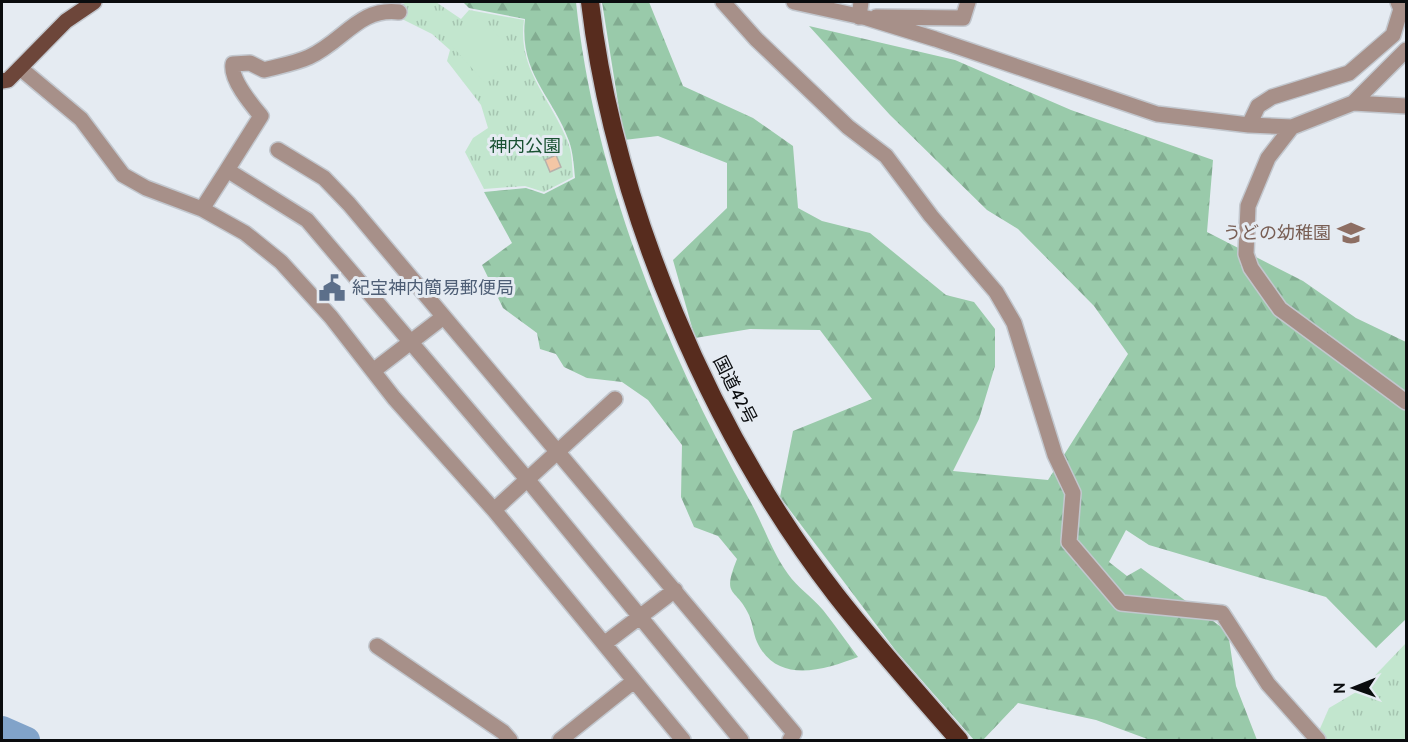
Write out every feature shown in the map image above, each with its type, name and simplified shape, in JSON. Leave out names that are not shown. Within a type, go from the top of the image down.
[{"type":"highway","name":"国道42号","points":[[590,2],[594,38],[610,114],[636,203],[671,302],[711,395],[764,489],[836,594],[959,741]]},
{"type":"main road","points":[[2,81],[8,80],[66,21],[94,2]]},
{"type":"street","points":[[723,2],[772,54],[848,127],[886,156],[931,216],[996,292],[1014,323],[1054,455],[1073,493],[1069,542],[1121,603],[1222,613],[1268,684],[1318,741]]},
{"type":"street","points":[[794,2],[879,15],[963,18],[968,2]]},
{"type":"street","points":[[1249,125],[1258,106],[1272,97],[1349,73],[1377,52],[1393,35],[1401,9],[1398,2]]},
{"type":"street","points":[[202,209],[261,116],[242,90],[232,68],[233,63],[250,63],[264,70],[309,57],[349,31],[365,15],[386,10],[399,12]]},
{"type":"street","points":[[864,12],[1157,114],[1249,125],[1292,127],[1353,103],[1407,50]]},
{"type":"street","points":[[20,68],[81,119],[123,175],[146,188],[202,209],[245,232],[281,262],[331,317],[373,370],[494,510],[683,741]]},
{"type":"street","points":[[1353,103],[1407,106]]},
{"type":"street","points":[[1292,127],[1268,158],[1248,206],[1246,254],[1251,268],[1280,309],[1407,402]]},
{"type":"street","points":[[278,150],[324,178],[794,733],[790,741]]},
{"type":"street","points":[[227,170],[307,220],[527,480],[741,741]]},
{"type":"street","points":[[373,370],[442,318]]},
{"type":"street","points":[[494,510],[615,399]]},
{"type":"street","points":[[604,644],[675,590]]},
{"type":"street","points":[[377,646],[503,732],[510,741]]},
{"type":"street","points":[[560,741],[634,681]]},
{"type":"green space","name":"神内公園","points":[[408,2],[436,2],[461,19],[469,10],[524,20],[525,53],[536,82],[569,144],[573,177],[544,192],[525,186],[484,189],[465,152],[473,138],[488,128],[481,105],[447,61],[450,50],[432,34],[398,17],[399,5]]},
{"type":"green space","points":[[463,2],[576,2],[585,67],[599,132],[617,196],[662,322],[689,383],[782,565],[823,610],[858,657],[831,666],[802,670],[789,669],[776,664],[766,656],[757,642],[749,615],[730,587],[737,559],[718,536],[694,527],[681,497],[682,445],[648,400],[622,382],[587,378],[564,367],[556,354],[540,349],[537,333],[503,308],[482,265],[512,243],[484,192],[526,188],[544,194],[575,178],[573,159],[562,125],[532,70],[527,55],[525,19],[469,8]]},
{"type":"green space","points":[[602,2],[649,2],[683,86],[753,118],[793,146],[798,208],[822,221],[870,233],[946,295],[974,302],[995,329],[995,366],[979,419],[953,471],[1048,480],[1128,354],[1094,306],[1018,229],[987,210],[890,115],[809,26],[955,60],[1071,110],[1213,160],[1207,232],[1303,281],[1356,318],[1406,342],[1406,619],[1376,648],[1326,597],[1149,545],[1126,530],[1109,562],[1127,576],[1141,568],[1228,632],[1236,686],[1257,740],[1150,740],[1096,720],[1018,703],[983,740],[974,740],[896,651],[780,497],[793,431],[872,399],[820,330],[750,329],[695,338],[673,260],[727,208],[727,163],[658,136],[624,140]]},
{"type":"green space","points":[[480,18],[516,53],[486,84],[452,46]]},
{"type":"green space","points":[[1406,643],[1406,740],[1315,740],[1329,708],[1363,688]]},
{"type":"building","points":[[556,155],[561,167],[550,172],[545,160]]},
{"type":"waterway","points":[[2,729],[27,740]]},
{"type":"place","name":"うどの幼稚園","points":[[1351,233]]},
{"type":"place","name":"紀宝神内簡易郵便局","points":[[332,288]]}]
